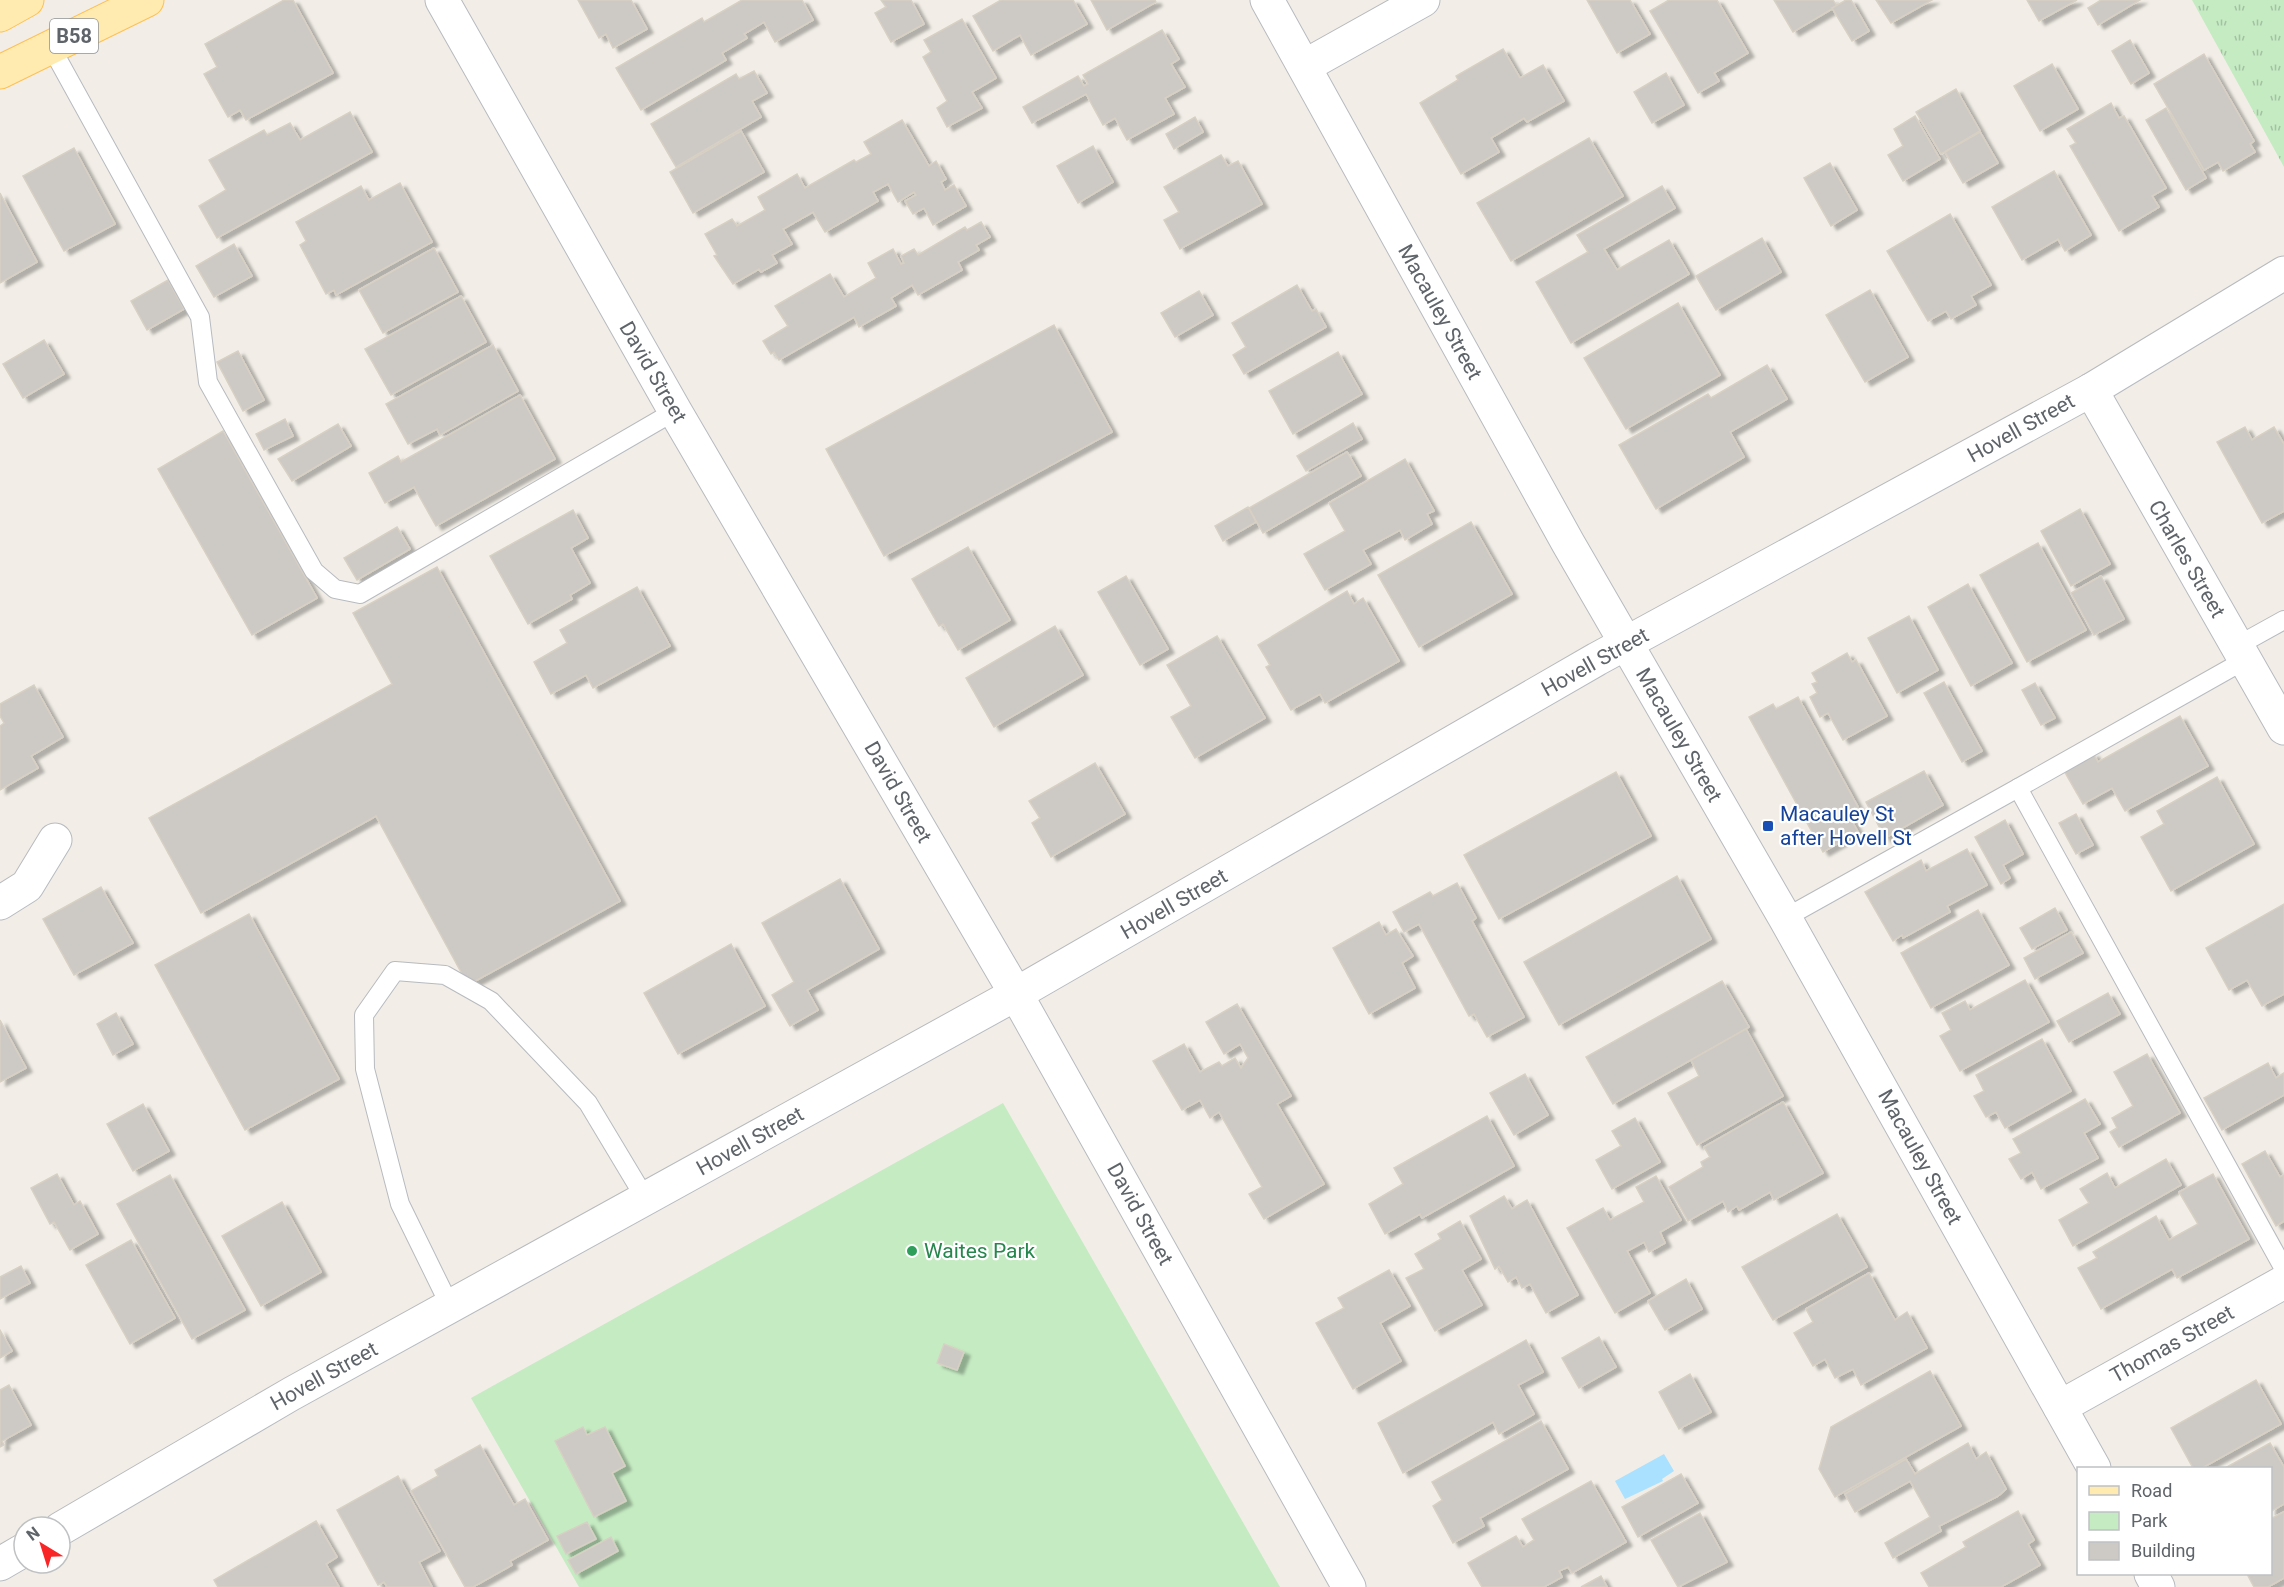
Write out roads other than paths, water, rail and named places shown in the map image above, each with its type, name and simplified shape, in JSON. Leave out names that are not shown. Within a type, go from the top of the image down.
[{"type":"main road","name":"B58","points":[[0,15],[27,0]]},
{"type":"main road","name":"B58","points":[[0,72],[147,0]]},
{"type":"street","name":"David Street","points":[[442,0],[675,411],[1016,994],[1349,1587]]},
{"type":"street","name":"Macauley Street","points":[[1267,0],[1626,643],[1785,918],[2093,1467]]},
{"type":"street","points":[[1305,66],[1423,0]]},
{"type":"street","name":"Hovell Street","points":[[72,1522],[291,1394],[1016,994],[1626,643],[2091,390],[2284,273]]},
{"type":"street","name":"Charles Street","points":[[2091,390],[2284,728]]},
{"type":"street","points":[[0,903],[27,886],[55,840]]},
{"type":"street","name":"Thomas Street","points":[[2060,1407],[2284,1282]]},
{"type":"lane","points":[[51,47],[200,317],[207,382],[314,572],[335,589],[360,594],[675,411]]},
{"type":"lane","points":[[1785,918],[2018,788],[2241,653],[2284,620]]},
{"type":"lane","points":[[2018,788],[2284,1269]]},
{"type":"lane","points":[[450,1306],[400,1204],[365,1069],[364,1015],[395,972],[445,975],[491,1001],[588,1103],[645,1198]]},
{"type":"water","points":[[1664,1454],[1674,1471],[1662,1479],[1663,1481],[1625,1499],[1615,1481]]},
{"type":"place","name":"Macauley St after Hovell St","points":[[1768,826]]},
{"type":"place","name":"Waites Park","points":[[912,1251]]}]
